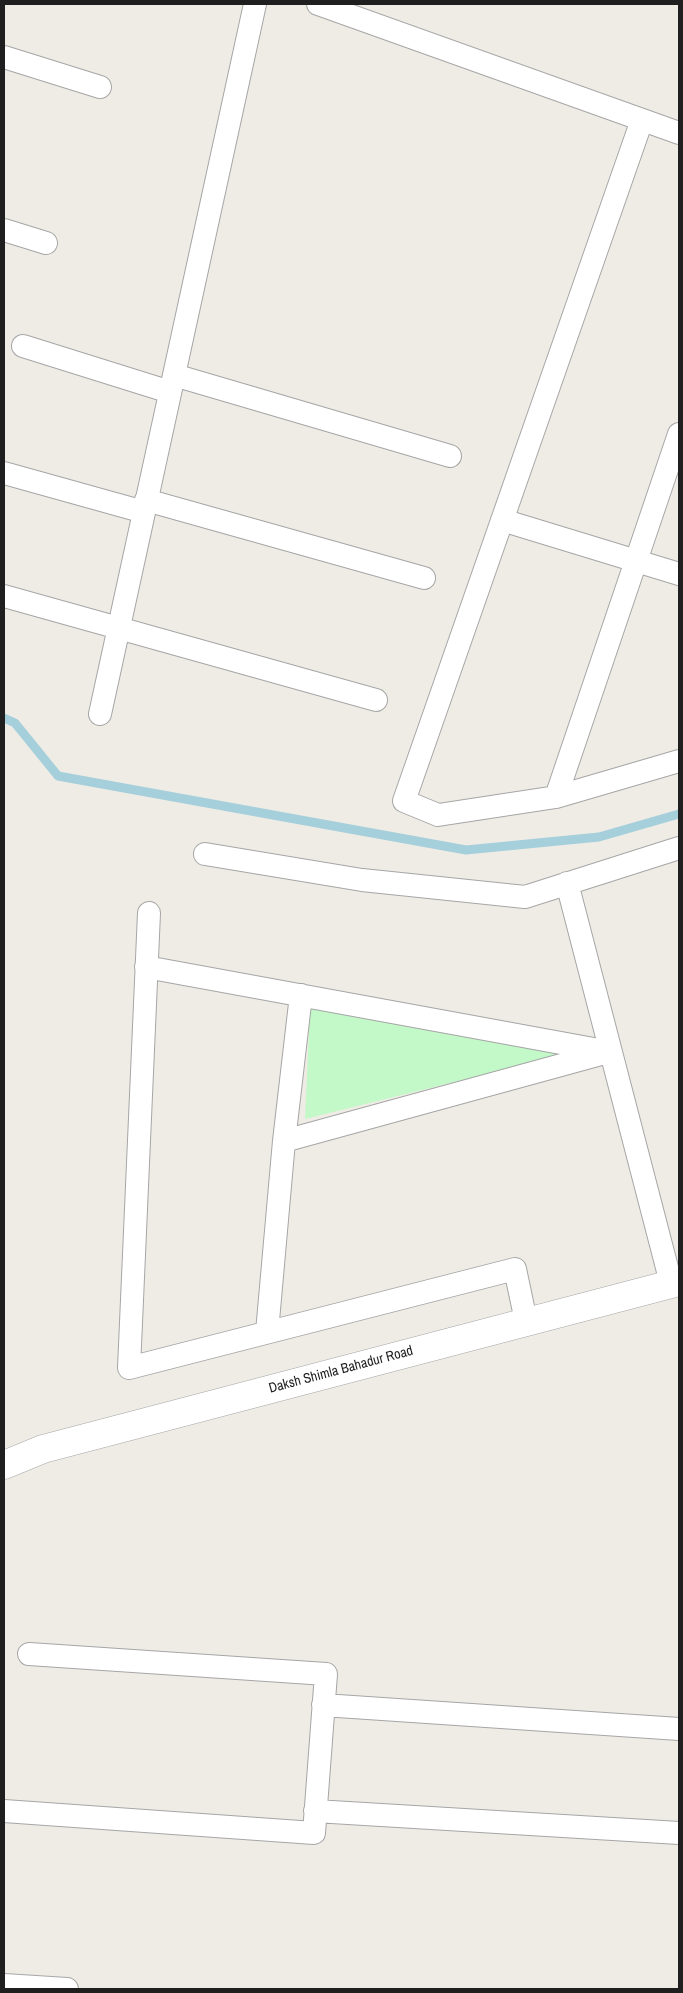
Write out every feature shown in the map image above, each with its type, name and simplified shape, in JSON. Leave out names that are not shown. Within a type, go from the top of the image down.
[{"type":"street","points":[[100,714],[255,4]]},
{"type":"street","points":[[318,4],[679,133]]},
{"type":"street","points":[[4,57],[100,87]]},
{"type":"street","points":[[642,120],[404,801],[438,815],[556,796],[679,761]]},
{"type":"street","points":[[4,230],[46,243]]},
{"type":"street","points":[[23,346],[450,456]]},
{"type":"street","points":[[556,796],[679,434]]},
{"type":"street","points":[[4,473],[145,506],[424,578]]},
{"type":"street","points":[[502,520],[679,574]]},
{"type":"street","points":[[4,596],[376,700]]},
{"type":"street","points":[[205,854],[362,880],[525,897],[679,848]]},
{"type":"street","points":[[567,884],[610,1052],[675,1283]]},
{"type":"street","points":[[149,913],[129,1368],[515,1269],[526,1321]]},
{"type":"street","points":[[146,967],[610,1052]]},
{"type":"street","points":[[267,1332],[284,1141],[301,995]]},
{"type":"street","points":[[284,1141],[610,1052]]},
{"type":"street","name":"Daksh Shimla Bahadur Road","points":[[4,1465],[43,1449],[675,1283]]},
{"type":"street","points":[[4,1811],[314,1833],[322,1705],[326,1674],[29,1654]]},
{"type":"street","points":[[322,1705],[679,1729]]},
{"type":"street","points":[[315,1811],[679,1834]]},
{"type":"street","points":[[4,1985],[67,1989]]},
{"type":"green space","points":[[310,1007],[571,1053],[305,1119]]},
{"type":"waterway","points":[[4,718],[15,723],[58,776],[466,850],[599,837],[679,814]]}]
